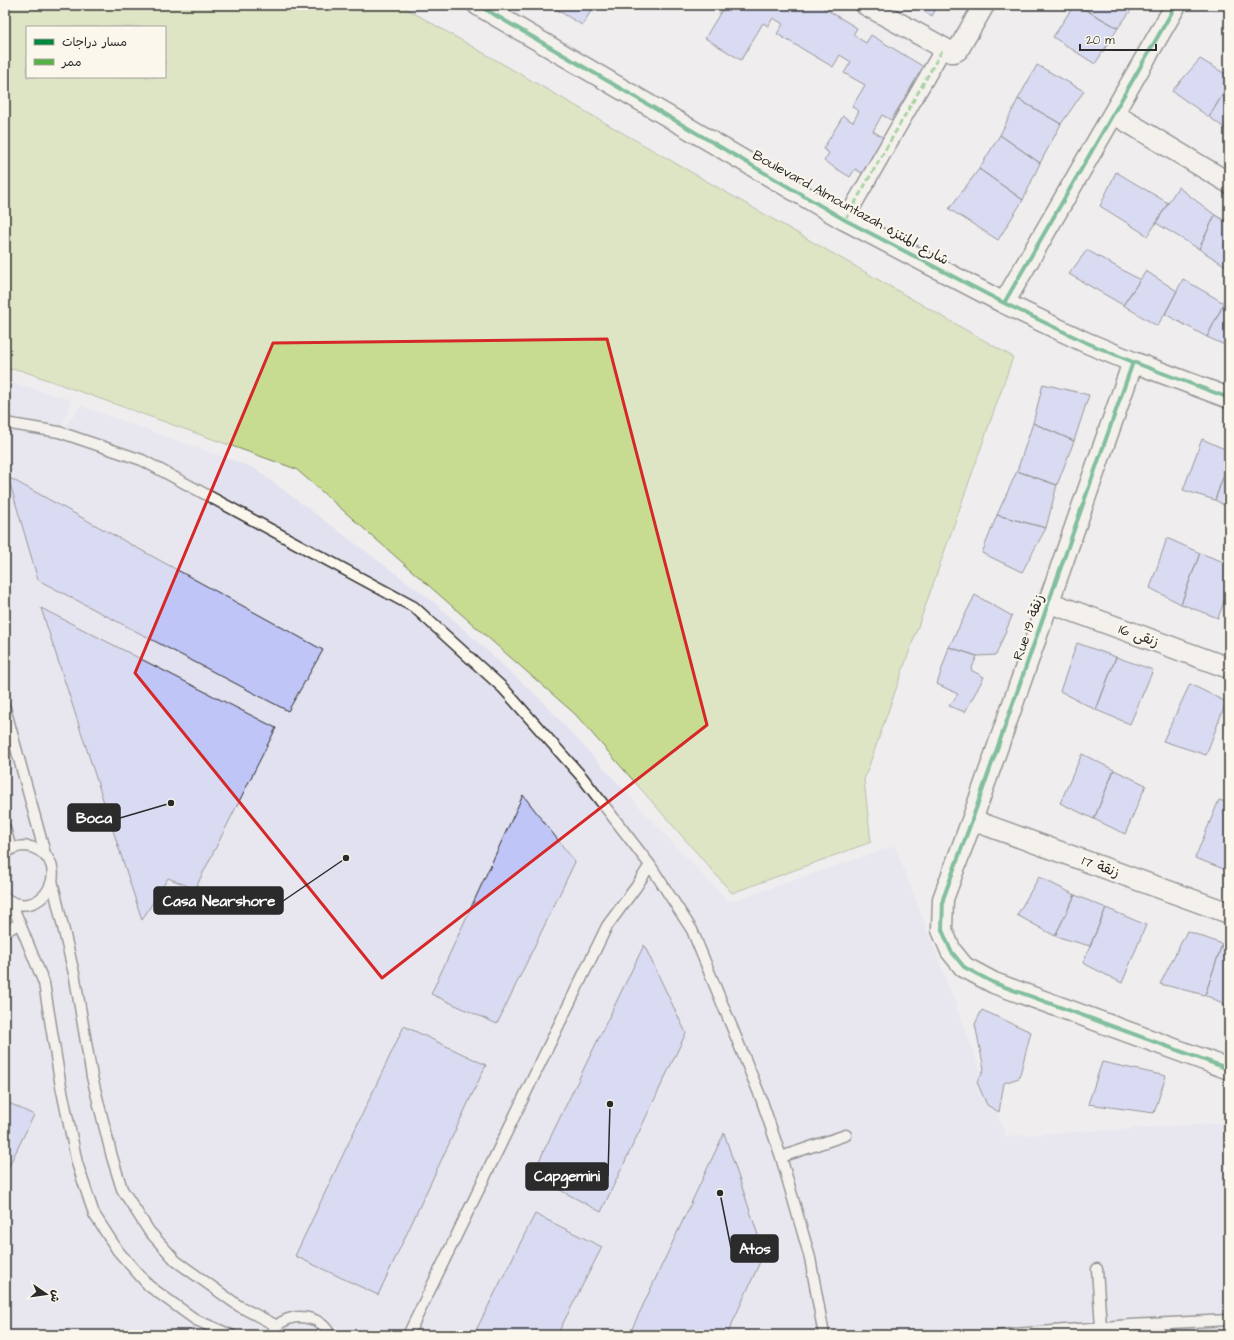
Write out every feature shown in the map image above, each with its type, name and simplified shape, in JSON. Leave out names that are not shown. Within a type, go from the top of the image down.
[{"type":"street","points":[[866,5],[951,48]]},
{"type":"street","points":[[845,220],[951,48],[984,5]]},
{"type":"street","points":[[1004,304],[1176,5]]},
{"type":"street","name":"Boulevard Almountazah شارع المنتزه","points":[[490,8],[845,220],[1004,304],[1085,342],[1133,362],[1229,398]]},
{"type":"street","points":[[1114,114],[1229,183]]},
{"type":"street","name":"Rue 19 زنقة","points":[[1133,362],[943,899],[942,930],[951,951],[964,967],[994,984],[1229,1069]]},
{"type":"street","name":"زنقى 16","points":[[1048,602],[1229,668]]},
{"type":"street","name":"زنقة 17","points":[[972,820],[1229,913]]},
{"type":"lane","points":[[5,422],[59,432],[142,460],[414,607],[503,688],[582,777],[650,864],[692,930],[761,1098],[781,1157],[810,1258],[824,1335]]},
{"type":"lane","points":[[5,708],[46,857],[52,868],[52,880],[76,978],[92,1077],[112,1157],[122,1189],[149,1231],[176,1261],[240,1306],[277,1326]]},
{"type":"lane","points":[[5,828],[7,852],[21,846],[30,847],[39,850],[46,857]]},
{"type":"lane","points":[[408,1335],[607,926],[636,887],[650,864]]},
{"type":"lane","points":[[52,880],[50,888],[38,901],[29,904],[9,905],[20,923],[44,983],[60,1080],[77,1163],[94,1214],[118,1251],[149,1286],[196,1320],[231,1335]]},
{"type":"lane","points":[[5,932],[20,923]]},
{"type":"lane","points":[[781,1157],[846,1135]]},
{"type":"lane","points":[[1097,1269],[1101,1327]]},
{"type":"lane","points":[[271,1335],[277,1326],[290,1318],[305,1317],[319,1322],[330,1335]]},
{"type":"lane","points":[[1000,1335],[1101,1327],[1129,1330],[1229,1320]]},
{"type":"highlighted area","points":[[607,339],[707,725],[382,978],[135,673],[273,343]]},
{"type":"shaded area","points":[[5,380],[72,400],[60,431],[81,406],[254,468],[435,603],[540,699],[729,902],[895,846],[1006,1136],[1229,1123],[1229,1335],[5,1335]]},
{"type":"green space","points":[[5,5],[400,5],[1013,357],[864,780],[871,842],[732,893],[575,714],[296,469],[20,370],[5,369]]},
{"type":"building","points":[[549,5],[595,5],[582,25]]},
{"type":"building","points":[[725,5],[819,5],[857,28],[853,35],[866,43],[871,35],[924,67],[891,120],[882,115],[873,131],[884,138],[862,173],[855,169],[850,177],[824,161],[829,153],[823,149],[843,116],[853,122],[859,111],[852,107],[865,85],[844,73],[851,62],[840,55],[833,67],[777,34],[783,24],[773,18],[768,26],[763,23],[741,60],[705,38]]},
{"type":"building","points":[[914,5],[938,5],[932,16]]},
{"type":"building","points":[[1074,5],[1077,5],[1118,28],[1095,64],[1053,37]]},
{"type":"building","points":[[1077,5],[1135,5],[1118,28]]},
{"type":"building","points":[[1200,59],[1229,76],[1229,84],[1209,117],[1172,91]]},
{"type":"building","points":[[1037,65],[1084,91],[1061,124],[1018,99]]},
{"type":"building","points":[[1229,84],[1229,131],[1209,117]]},
{"type":"building","points":[[1018,99],[1061,124],[1040,163],[1000,135]]},
{"type":"building","points":[[1000,135],[1040,163],[1023,200],[979,169]]},
{"type":"building","points":[[979,169],[1023,200],[998,240],[949,209]]},
{"type":"building","points":[[1116,172],[1168,203],[1148,236],[1100,206]]},
{"type":"building","points":[[1178,187],[1215,215],[1199,249],[1156,223]]},
{"type":"building","points":[[1215,215],[1229,223],[1229,268],[1199,249]]},
{"type":"building","points":[[1087,250],[1140,280],[1123,305],[1069,274]]},
{"type":"building","points":[[1146,271],[1177,291],[1157,326],[1123,305]]},
{"type":"building","points":[[1183,279],[1224,303],[1207,337],[1165,314]]},
{"type":"building","points":[[1224,303],[1229,306],[1229,347],[1207,337]]},
{"type":"building","points":[[1043,384],[1089,395],[1074,441],[1033,423]]},
{"type":"building","points":[[1033,423],[1074,441],[1057,485],[1017,471]]},
{"type":"building","points":[[1202,439],[1229,451],[1229,460],[1215,500],[1183,490]]},
{"type":"building","points":[[1229,460],[1229,508],[1215,500]]},
{"type":"building","points":[[1017,471],[1057,485],[1046,528],[997,515]]},
{"type":"building","points":[[8,477],[323,650],[288,711],[38,580]]},
{"type":"building","points":[[997,515],[1046,528],[1022,572],[982,553]]},
{"type":"building","points":[[1167,538],[1200,553],[1181,604],[1150,588]]},
{"type":"building","points":[[1200,553],[1229,564],[1229,588],[1218,618],[1181,604]]},
{"type":"building","points":[[975,595],[1012,616],[996,655],[977,656],[949,647]]},
{"type":"building","points":[[41,608],[276,728],[195,889],[168,878],[142,920]]},
{"type":"building","points":[[1077,643],[1116,657],[1096,710],[1060,691]]},
{"type":"building","points":[[949,647],[977,656],[971,670],[984,677],[965,712],[949,706],[958,694],[937,684]]},
{"type":"building","points":[[1116,657],[1153,670],[1130,724],[1096,710]]},
{"type":"building","points":[[1190,684],[1226,702],[1206,755],[1163,741]]},
{"type":"building","points":[[1082,754],[1114,770],[1094,819],[1060,803]]},
{"type":"building","points":[[1114,770],[1146,785],[1125,834],[1094,819]]},
{"type":"building","points":[[523,795],[575,862],[497,1024],[431,994]]},
{"type":"building","points":[[1219,800],[1229,803],[1229,871],[1195,858]]},
{"type":"building","points":[[1039,877],[1075,895],[1055,936],[1017,915]]},
{"type":"building","points":[[1075,895],[1106,908],[1090,946],[1055,936]]},
{"type":"building","points":[[1106,908],[1146,925],[1122,983],[1083,963]]},
{"type":"building","points":[[1187,931],[1222,944],[1205,995],[1160,984]]},
{"type":"building","points":[[1222,944],[1229,948],[1229,1006],[1205,995]]},
{"type":"building","points":[[644,945],[686,1033],[601,1212],[532,1175]]},
{"type":"building","points":[[982,1010],[1031,1032],[1019,1078],[1004,1083],[999,1112],[987,1105],[977,1082],[984,1069],[975,1024]]},
{"type":"building","points":[[404,1026],[486,1065],[378,1295],[295,1256]]},
{"type":"building","points":[[1102,1062],[1166,1076],[1154,1113],[1088,1104]]},
{"type":"building","points":[[5,1101],[34,1115],[5,1174]]},
{"type":"building","points":[[724,1133],[764,1253],[727,1335],[629,1335]]},
{"type":"building","points":[[535,1214],[602,1247],[557,1335],[482,1335],[475,1332]]},
{"type":"marked path","points":[[845,220],[943,49]]},
{"type":"cycle path","points":[[478,5],[845,220],[1004,303],[1085,342],[1133,362],[1229,398]]},
{"type":"cycle path","points":[[1004,303],[1176,5]]},
{"type":"cycle path","points":[[1133,362],[943,899],[942,930],[951,951],[964,967],[994,983],[1229,1069]]},
{"type":"place","name":"Boca","points":[[171,803]]},
{"type":"place","name":"Casa Nearshore","points":[[346,858]]},
{"type":"place","name":"Capgemini","points":[[610,1104]]},
{"type":"place","name":"Atos","points":[[720,1193]]}]
